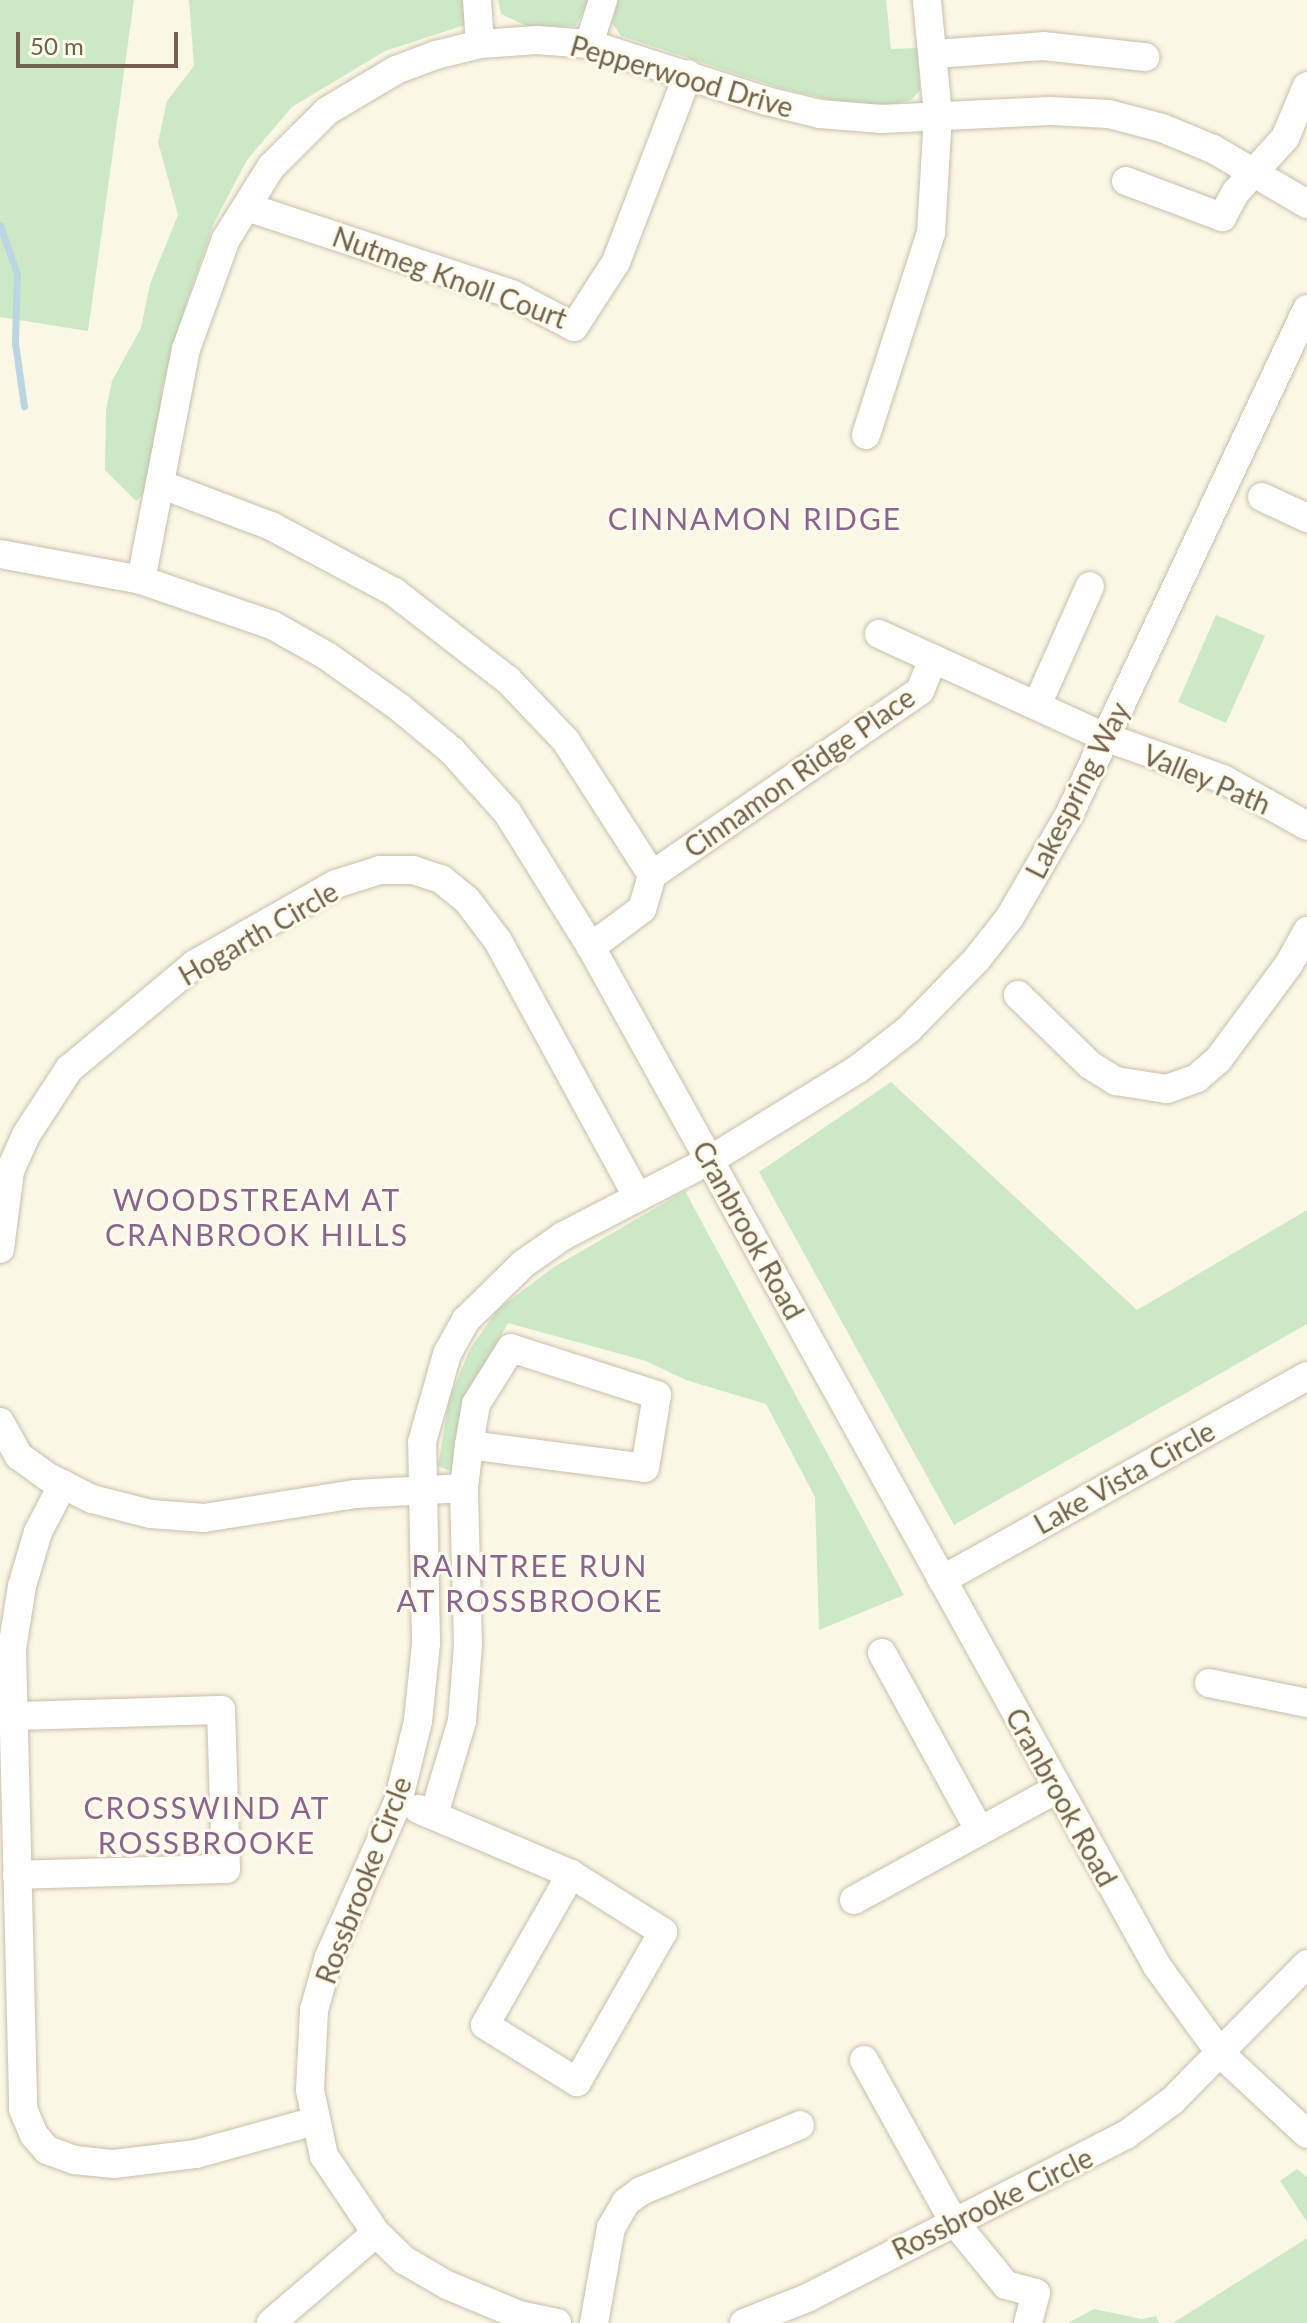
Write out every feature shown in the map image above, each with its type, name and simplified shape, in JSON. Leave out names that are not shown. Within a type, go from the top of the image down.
[{"type":"street","points":[[477,0],[480,44]]},
{"type":"street","points":[[589,44],[603,0]]},
{"type":"street","points":[[866,435],[923,271],[936,195],[938,115],[935,54],[927,0]]},
{"type":"street","name":"Pepperwood Drive","points":[[141,580],[186,349],[215,265],[271,167],[327,111],[396,70],[480,44],[537,40],[589,44],[820,114],[882,119],[938,115],[1109,114],[1162,128],[1258,174],[1307,204]]},
{"type":"street","points":[[935,54],[1043,46],[1145,57]]},
{"type":"street","name":"Nutmeg Knoll Court","points":[[247,207],[512,294],[574,327],[616,262],[688,74]]},
{"type":"street","points":[[1126,181],[1222,217],[1236,192],[1258,174],[1285,138],[1307,86]]},
{"type":"street","name":"Lakespring Way","points":[[710,1160],[858,1069],[909,1029],[977,959],[1039,869],[1105,737],[1307,309]]},
{"type":"street","name":"Cinnamon Ridge Place","points":[[160,484],[332,556],[460,640],[566,741],[652,875],[920,691],[933,658]]},
{"type":"street","points":[[1262,497],[1307,518]]},
{"type":"street","name":"Cranbrook Road","points":[[0,554],[141,580],[272,625],[327,656],[421,724],[507,812],[591,947],[1157,1966],[1221,2054],[1307,2134]]},
{"type":"street","points":[[1037,705],[1090,586]]},
{"type":"street","name":"Valley Path","points":[[879,634],[1105,737],[1223,779],[1307,826]]},
{"type":"street","name":"Hogarth Circle","points":[[0,1249],[10,1171],[26,1135],[69,1069],[195,964],[336,884],[380,870],[413,870],[441,879],[467,900],[498,941],[637,1196]]},
{"type":"street","points":[[591,947],[642,909],[652,875]]},
{"type":"street","points":[[1018,995],[1090,1065],[1116,1081],[1167,1089],[1197,1078],[1218,1060],[1289,964],[1307,931]]},
{"type":"street","name":"Rossbrooke Circle","points":[[557,2323],[519,2315],[447,2285],[404,2260],[376,2233],[324,2156],[315,2121],[309,2046],[314,2010],[329,1957],[398,1802],[418,1721],[426,1643],[422,1442],[434,1392],[466,1320],[523,1264],[637,1196],[710,1160]]},
{"type":"street","points":[[434,1814],[462,1721],[468,1645],[464,1488],[469,1445],[476,1404],[511,1348],[657,1395],[645,1468],[469,1445]]},
{"type":"street","name":"Lake Vista Circle","points":[[942,1580],[1307,1376]]},
{"type":"street","points":[[0,1422],[19,1456],[63,1484],[92,1499],[151,1514],[204,1518],[421,1489],[464,1488]]},
{"type":"street","points":[[63,1484],[38,1532],[22,1586],[12,1649],[23,2109],[34,2135],[47,2150],[75,2160],[114,2164],[196,2154],[315,2121]]},
{"type":"street","points":[[882,1653],[980,1831]]},
{"type":"street","points":[[1209,1683],[1307,1703]]},
{"type":"street","points":[[15,1716],[221,1710],[226,1869],[17,1875]]},
{"type":"street","points":[[854,1900],[1057,1789]]},
{"type":"street","points":[[398,1802],[434,1814],[571,1874],[663,1932],[577,2082],[485,2025],[571,1874]]},
{"type":"street","points":[[1221,2054],[1307,1964]]},
{"type":"street","name":"Rossbrooke Circle","points":[[744,2323],[807,2298],[952,2219],[1126,2135],[1172,2101],[1221,2054]]},
{"type":"street","points":[[864,2060],[952,2219],[1006,2285],[1036,2293],[1028,2323]]},
{"type":"street","points":[[594,2323],[611,2228],[626,2202],[641,2191],[800,2125]]},
{"type":"street","points":[[271,2323],[376,2233]]},
{"type":"green space","points":[[0,0],[134,0],[88,331],[0,317]]},
{"type":"green space","points":[[189,0],[464,0],[465,25],[385,51],[292,107],[247,160],[215,221],[187,301],[162,388],[156,460],[147,491],[136,501],[105,470],[106,410],[112,381],[141,328],[150,284],[178,215],[158,142],[167,101],[194,66]]},
{"type":"green space","points":[[498,0],[589,0],[576,26],[529,27],[501,14]]},
{"type":"green space","points":[[618,0],[886,0],[891,49],[918,48],[920,90],[911,100],[894,104],[848,104],[780,88],[621,36],[612,23]]},
{"type":"green space","points":[[1216,615],[1265,636],[1226,723],[1178,702]]},
{"type":"green space","points":[[891,1082],[1137,1310],[1307,1210],[1307,1324],[954,1525],[759,1172]]},
{"type":"green space","points":[[685,1191],[904,1595],[819,1630],[815,1497],[766,1404],[686,1380],[646,1361],[508,1323],[470,1393],[453,1472],[438,1466],[449,1400],[470,1349],[498,1309],[554,1267]]},
{"type":"green space","points":[[1297,2169],[1307,2177],[1307,2222],[1280,2181]]},
{"type":"green space","points":[[1307,2238],[1307,2323],[1173,2323]]},
{"type":"green space","points":[[1094,2309],[1142,2319],[1156,2316],[1159,2323],[1068,2323]]},
{"type":"waterway","points":[[0,225],[17,274],[15,343],[24,406]]},
{"type":"district","name":"CINNAMON RIDGE","points":[[755,518]]},
{"type":"district","name":"WOODSTREAM AT CRANBROOK HILLS","points":[[257,1216]]},
{"type":"district","name":"RAINTREE RUN AT ROSSBROOKE","points":[[530,1582]]},
{"type":"district","name":"CROSSWIND AT ROSSBROOKE","points":[[207,1824]]}]
